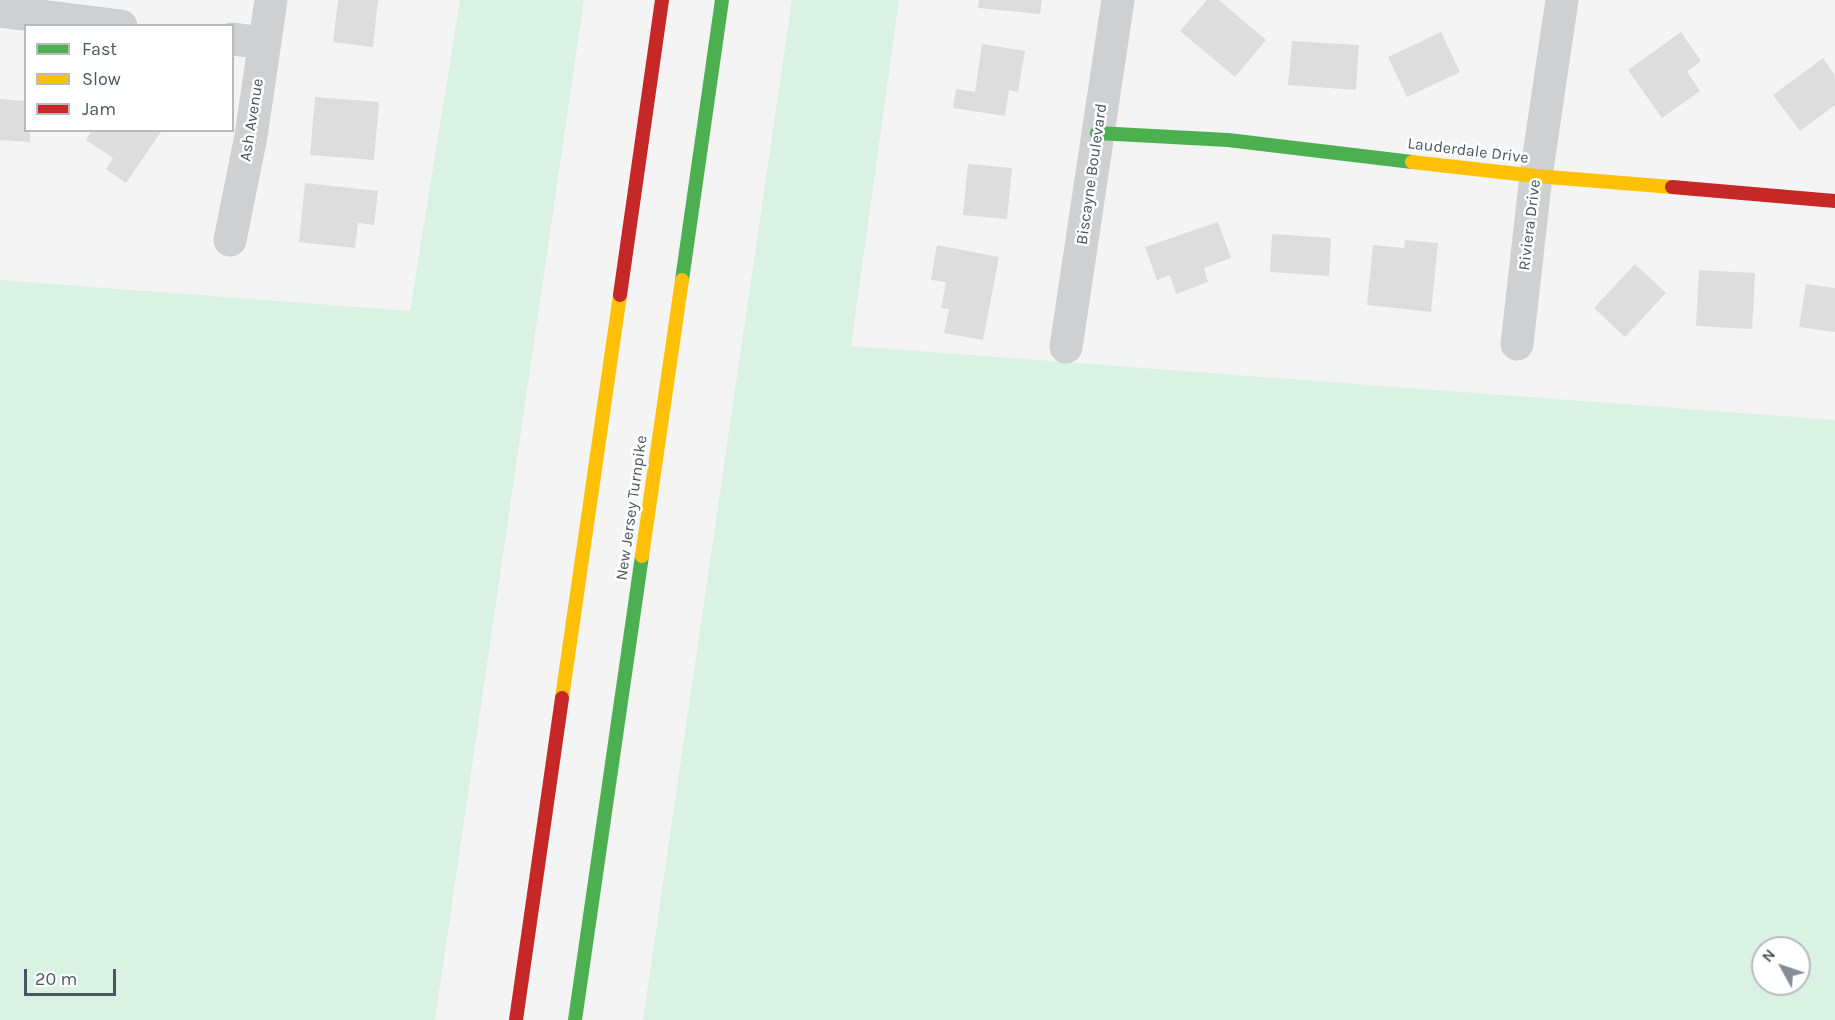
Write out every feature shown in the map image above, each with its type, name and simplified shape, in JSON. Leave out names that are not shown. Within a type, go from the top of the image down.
[{"type":"main road","points":[[516,1020],[662,0]]},
{"type":"main road","name":"New Jersey Turnpike","points":[[575,1020],[723,0]]},
{"type":"main road","name":"Lauderdale Drive","points":[[1097,133],[1228,140],[1536,176],[1835,201]]},
{"type":"street","name":"Ash Avenue","points":[[230,240],[251,136],[248,41],[271,0]]},
{"type":"street","name":"Biscayne Boulevard","points":[[1066,347],[1118,0]]},
{"type":"street","name":"Riviera Drive","points":[[1517,344],[1536,176],[1562,0]]},
{"type":"street","points":[[0,11],[105,24]]},
{"type":"green space","points":[[460,0],[584,0],[435,1020],[0,1020],[0,280],[410,311]]},
{"type":"green space","points":[[792,0],[899,0],[851,346],[1835,420],[1835,1020],[643,1020]]},
{"type":"building","points":[[338,0],[378,0],[373,47],[333,42]]},
{"type":"building","points":[[979,0],[1042,0],[1040,14],[978,8]]},
{"type":"building","points":[[1207,0],[1219,0],[1266,40],[1235,77],[1180,31]]},
{"type":"building","points":[[1441,32],[1460,72],[1407,97],[1388,57]]},
{"type":"building","points":[[1681,32],[1701,61],[1687,72],[1700,91],[1662,118],[1628,70]]},
{"type":"building","points":[[1292,41],[1359,45],[1356,90],[1288,85]]},
{"type":"building","points":[[982,44],[1025,51],[1018,92],[1009,90],[1005,116],[953,108],[956,89],[975,92]]},
{"type":"building","points":[[1823,58],[1835,75],[1835,105],[1800,131],[1773,95]]},
{"type":"building","points":[[315,97],[379,102],[374,160],[310,155]]},
{"type":"building","points":[[0,99],[24,101],[24,132],[30,132],[30,142],[0,140]]},
{"type":"building","points":[[91,132],[161,132],[126,183],[106,169],[113,158],[86,140]]},
{"type":"building","points":[[968,164],[1012,168],[1007,219],[963,215]]},
{"type":"building","points":[[305,183],[378,191],[374,225],[358,223],[355,248],[299,242]]},
{"type":"building","points":[[1218,222],[1231,258],[1204,268],[1208,282],[1176,294],[1170,275],[1157,280],[1145,247]]},
{"type":"building","points":[[1272,234],[1331,238],[1329,276],[1270,272]]},
{"type":"building","points":[[1405,240],[1438,243],[1431,312],[1367,305],[1373,245],[1404,248]]},
{"type":"building","points":[[937,245],[999,257],[983,340],[944,333],[949,309],[941,308],[946,282],[931,280]]},
{"type":"building","points":[[1635,264],[1666,293],[1625,337],[1594,308]]},
{"type":"building","points":[[1699,270],[1755,273],[1752,329],[1696,326]]},
{"type":"building","points":[[1806,284],[1835,288],[1835,332],[1799,327]]},
{"type":"traffic: fast","points":[[682,280],[722,0]]},
{"type":"traffic: fast","points":[[1097,133],[1228,140],[1412,162]]},
{"type":"traffic: fast","points":[[575,1020],[642,556]]},
{"type":"traffic: slow","points":[[1412,162],[1536,176],[1672,187]]},
{"type":"traffic: slow","points":[[642,556],[682,280]]},
{"type":"traffic: slow","points":[[562,698],[620,295]]},
{"type":"traffic: jam","points":[[620,295],[662,0]]},
{"type":"traffic: jam","points":[[1672,187],[1835,201]]},
{"type":"traffic: jam","points":[[516,1020],[562,698]]}]
